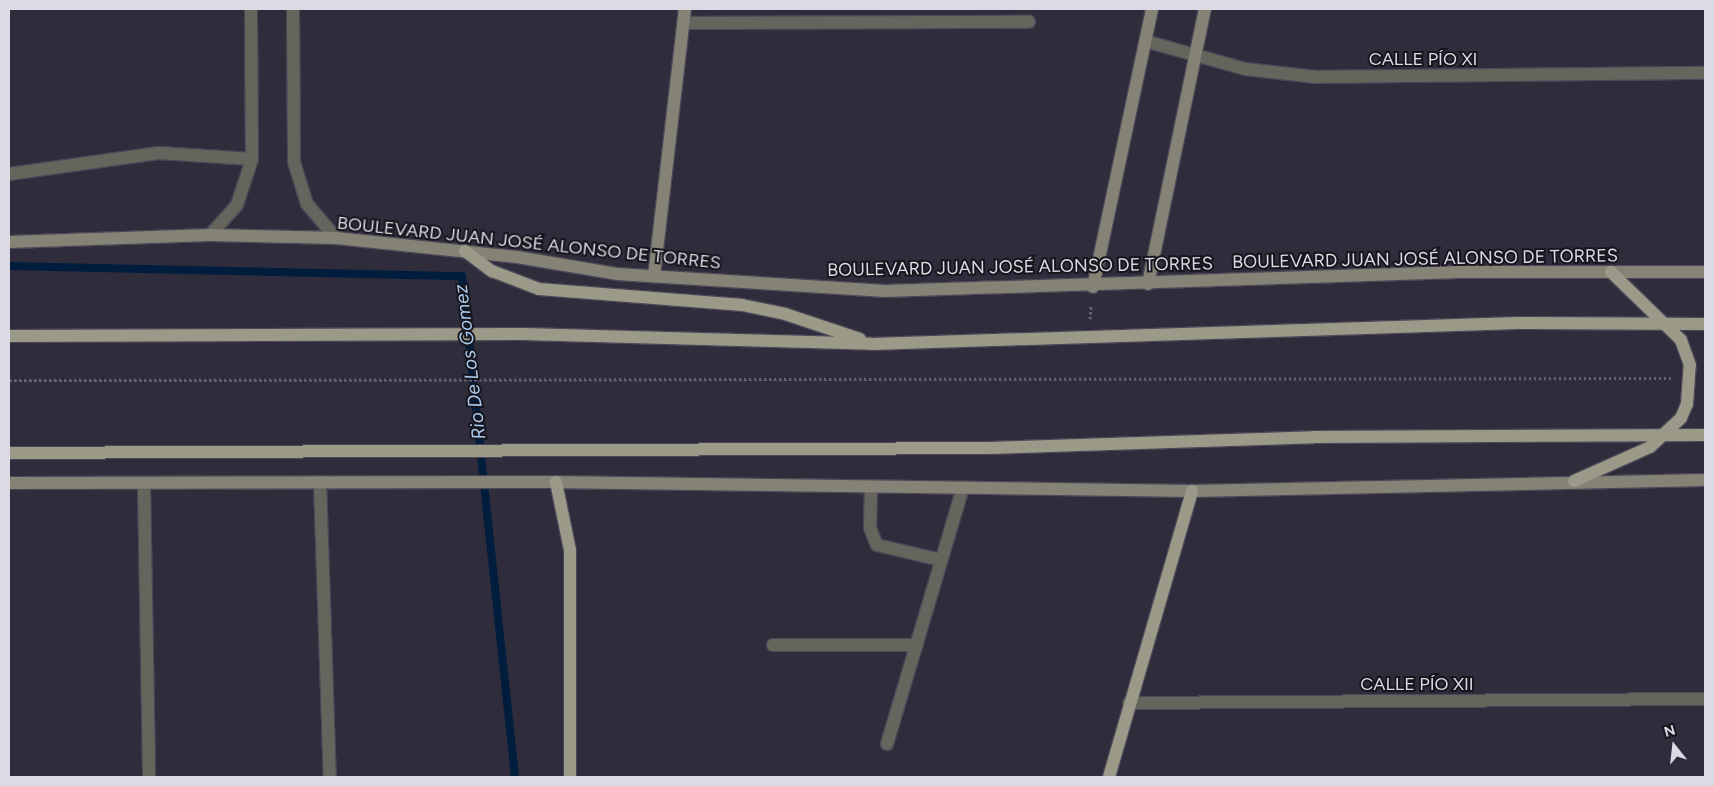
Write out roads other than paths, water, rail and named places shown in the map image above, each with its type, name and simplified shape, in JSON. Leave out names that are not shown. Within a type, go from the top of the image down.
[{"type":"main road","points":[[465,251],[492,271],[539,289],[742,305],[785,314],[872,344]]},
{"type":"main road","points":[[1574,481],[1624,463],[1666,435],[1687,404],[1688,352],[1666,324],[1612,272]]},
{"type":"main road","points":[[9,336],[415,336],[524,334],[872,344],[1088,339],[1518,323],[1705,324]]},
{"type":"main road","points":[[9,453],[989,448],[1314,437],[1705,435]]},
{"type":"main road","points":[[553,482],[570,550],[570,777]]},
{"type":"main road","points":[[1109,777],[1192,491]]},
{"type":"street","points":[[210,235],[237,204],[252,159],[251,9]]},
{"type":"street","points":[[293,9],[294,162],[307,204],[336,238]]},
{"type":"street","points":[[654,276],[685,9]]},
{"type":"street","points":[[1093,286],[1152,9]]},
{"type":"street","points":[[1148,284],[1205,9]]},
{"type":"street","points":[[684,24],[1029,22]]},
{"type":"street","name":"CALLE PÍO XI","points":[[1145,41],[1194,57],[1316,77],[1705,73]]},
{"type":"street","points":[[9,174],[159,153],[252,159]]},
{"type":"street","name":"BOULEVARD JUAN JOSÉ ALONSO DE TORRES","points":[[9,242],[210,235],[336,238],[465,251],[574,269],[885,291],[1093,286],[1411,273],[1705,272]]},
{"type":"street","points":[[9,483],[553,482],[1192,491],[1574,481],[1705,480]]},
{"type":"street","points":[[320,482],[330,777]]},
{"type":"street","points":[[144,484],[149,777]]},
{"type":"street","points":[[871,487],[870,528],[876,545],[941,560]]},
{"type":"street","points":[[887,744],[963,488]]},
{"type":"street","points":[[773,645],[917,645]]},
{"type":"street","name":"CALLE PÍO XII","points":[[1129,703],[1705,699]]},
{"type":"waterway","name":"Rio De Los Gomez","points":[[9,266],[462,276],[515,777]]}]
